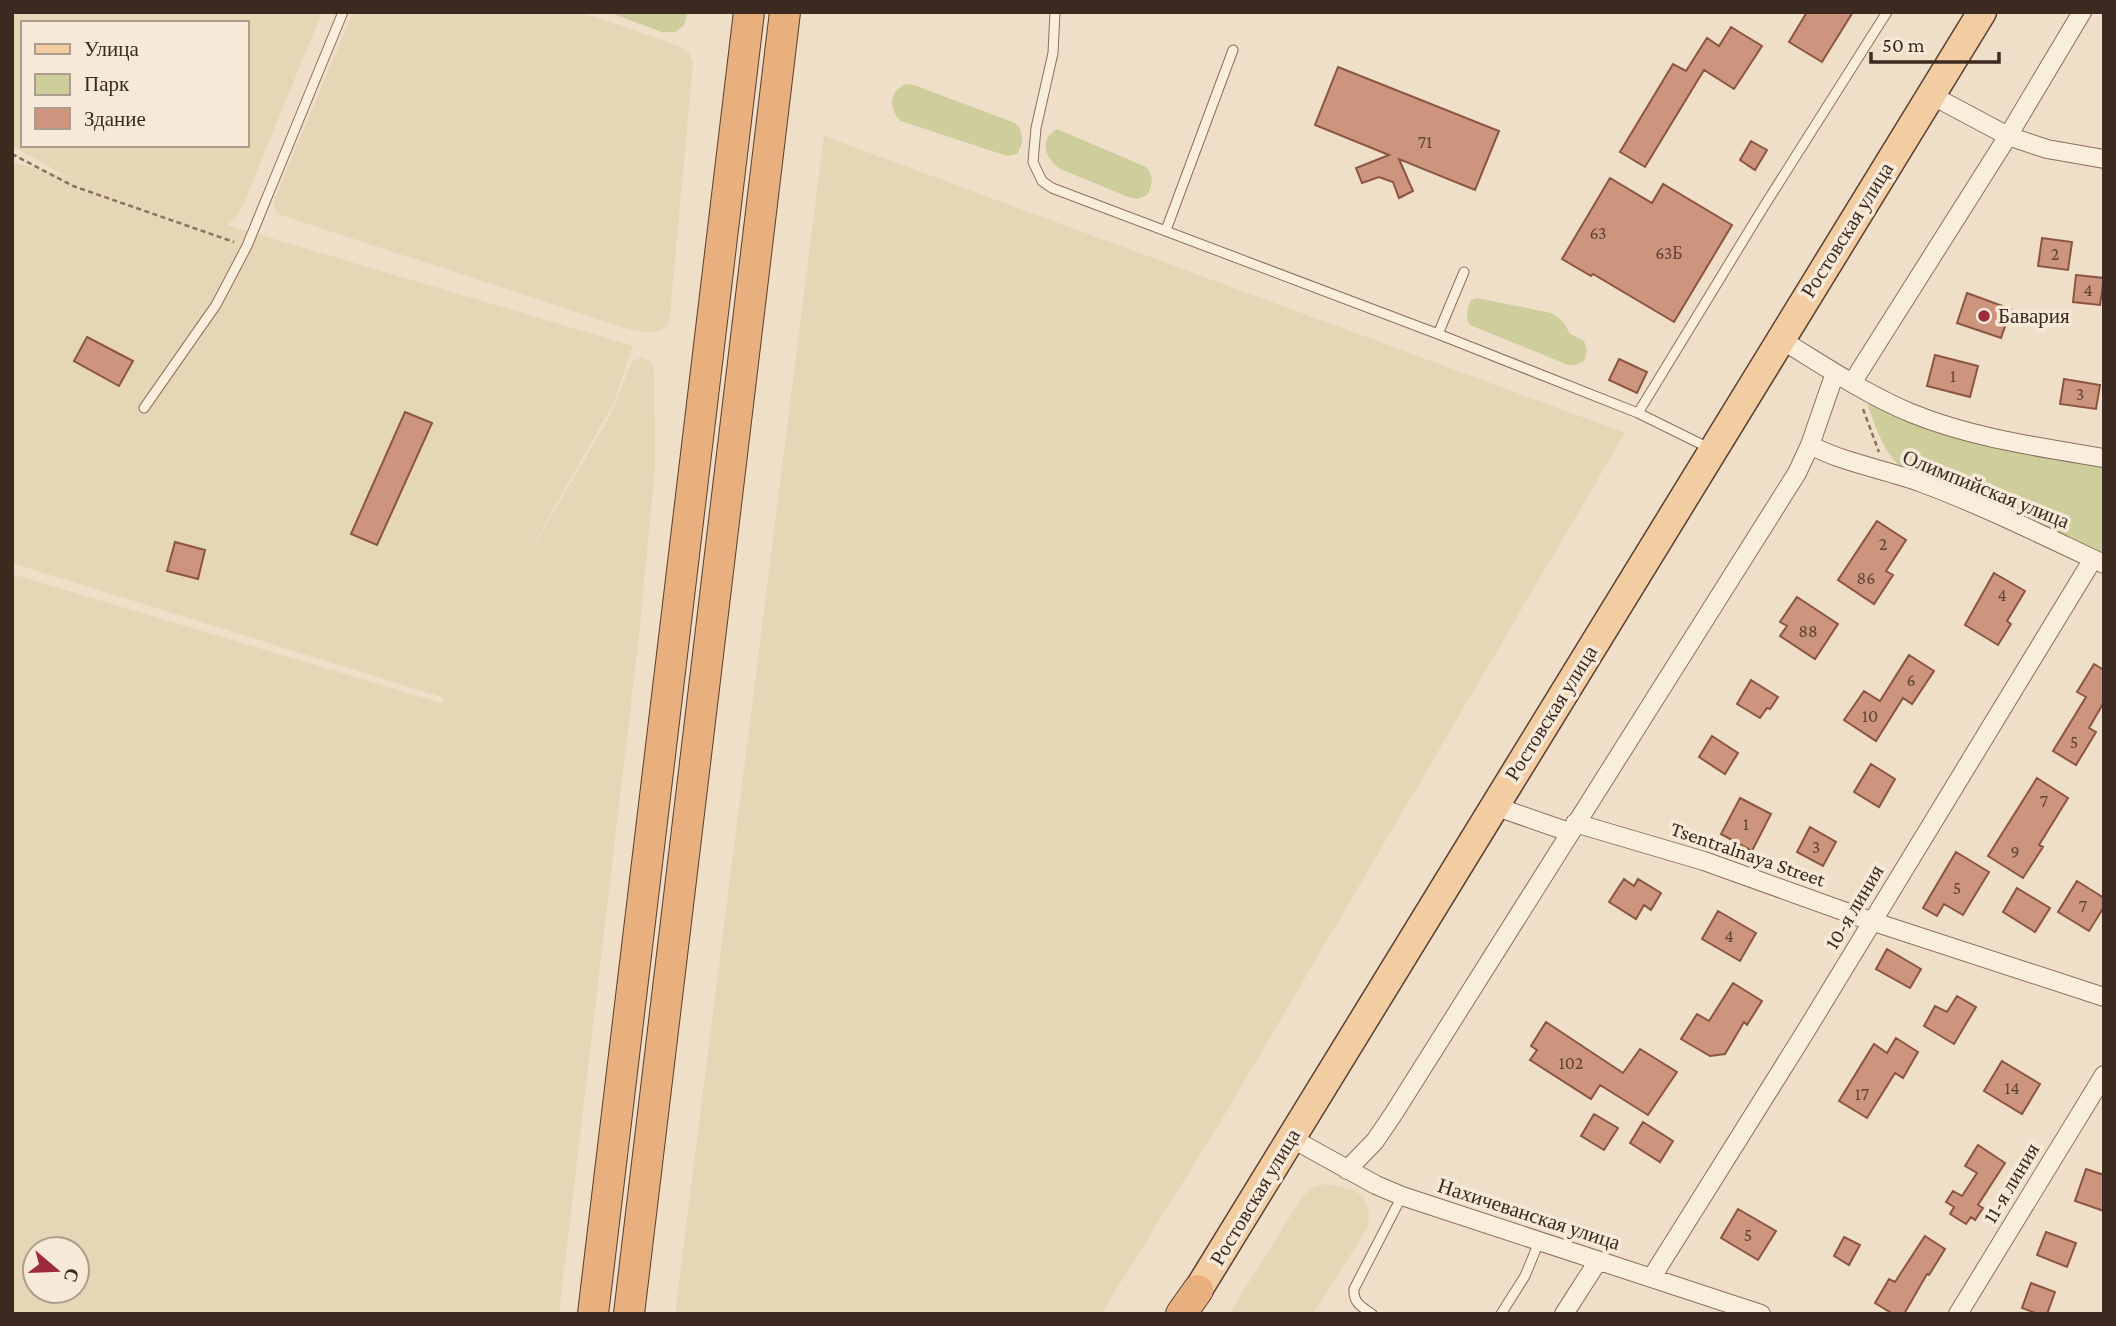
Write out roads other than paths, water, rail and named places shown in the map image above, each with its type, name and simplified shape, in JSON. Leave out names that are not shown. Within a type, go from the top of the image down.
[{"type":"highway","points":[[692,492],[701,282],[736,12]]},
{"type":"highway","points":[[593,1314],[749,12]]},
{"type":"highway","points":[[629,1314],[785,12]]},
{"type":"highway","points":[[734,437],[772,250],[801,12]]},
{"type":"main road","name":"Ростовская улица","points":[[1187,1306],[1982,12]]},
{"type":"street","points":[[1854,385],[2082,12]]},
{"type":"street","points":[[1931,95],[2008,136],[2047,149],[2104,159]]},
{"type":"street","name":"Олимпийская улица","points":[[1780,339],[1854,385],[1909,412],[1972,433],[2104,458]]},
{"type":"street","points":[[1348,1170],[1375,1141],[1394,1113],[1805,460],[1835,373]]},
{"type":"street","name":"Олимпийская улица","points":[[1810,445],[1839,459],[1894,474],[1979,506],[2098,561]]},
{"type":"street","name":"10-я линия","points":[[1651,1277],[2098,561]]},
{"type":"street","name":"Tsentralnaya Street","points":[[1494,806],[1704,861],[1871,921],[2104,997]]},
{"type":"street","name":"11-я линия","points":[[1958,1314],[2104,1075]]},
{"type":"street","name":"Нахичеванская улица","points":[[1291,1138],[1402,1196],[1761,1314]]},
{"type":"street","points":[[1564,1314],[1598,1261]]},
{"type":"lane","points":[[144,408],[216,305],[247,246],[343,12]]},
{"type":"lane","points":[[1055,12],[1053,53],[1036,128],[1033,162],[1042,181],[1052,188],[1638,413],[1713,450]]},
{"type":"lane","points":[[1638,413],[1887,12]]},
{"type":"lane","points":[[1166,230],[1233,50]]},
{"type":"lane","points":[[1438,334],[1464,272]]},
{"type":"lane","points":[[1373,1314],[1358,1304],[1353,1297],[1354,1289],[1402,1196]]},
{"type":"lane","points":[[1501,1314],[1525,1276],[1539,1242]]},
{"type":"place","name":"Бавария","points":[[1984,316]]}]
